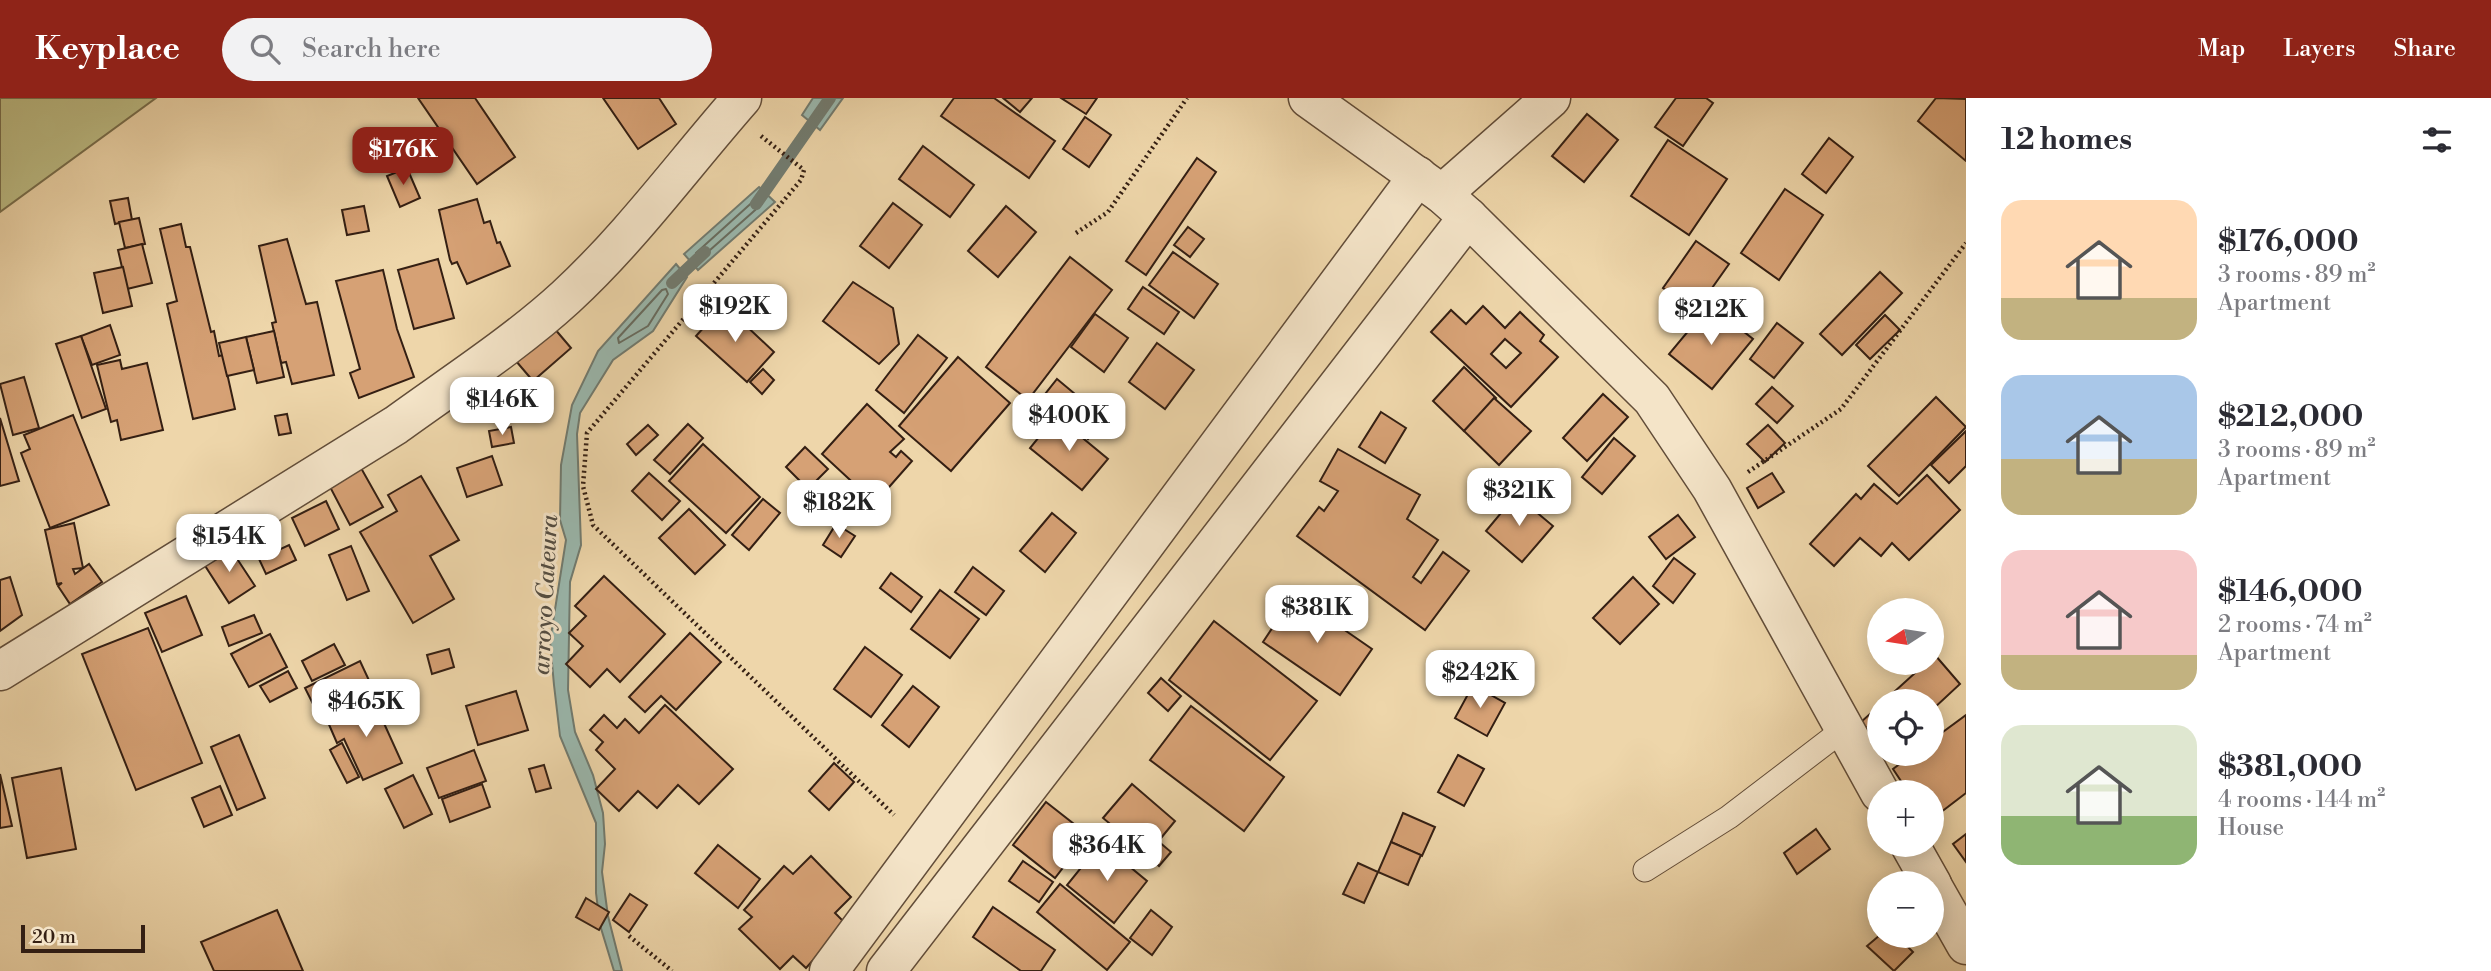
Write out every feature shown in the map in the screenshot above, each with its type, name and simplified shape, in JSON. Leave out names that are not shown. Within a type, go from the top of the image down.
[{"type":"street","points":[[0,671],[396,425],[478,365],[566,297],[635,223],[742,98]]},
{"type":"street","points":[[1308,98],[1443,196],[1652,399],[1712,489],[1873,780]]},
{"type":"street","points":[[829,971],[925,845],[1443,196],[1551,98]]},
{"type":"street","points":[[886,971],[1443,196]]},
{"type":"street","points":[[1944,906],[1966,945]]},
{"type":"lane","points":[[1645,870],[1728,817],[1844,729]]},
{"type":"path","points":[[1076,233],[1108,212],[1187,98]]},
{"type":"path","points":[[759,135],[804,170],[802,180],[587,433],[583,486],[593,525],[925,845]]},
{"type":"path","points":[[1712,489],[1761,466],[1840,409],[1966,243]]},
{"type":"path","points":[[629,936],[672,971]]},
{"type":"green space","points":[[0,98],[156,98],[0,212]]},
{"type":"water","points":[[813,98],[843,98],[820,130],[802,115]]},
{"type":"water","points":[[759,187],[775,202],[698,270],[684,254]]},
{"type":"water","points":[[676,264],[687,277],[653,331],[613,360],[580,413],[577,434],[581,545],[570,582],[568,690],[575,732],[593,775],[603,813],[605,844],[602,872],[608,916],[622,971],[614,971],[600,925],[596,893],[596,823],[560,736],[554,685],[550,641],[566,540],[560,520],[561,465],[572,405],[598,351]]},
{"type":"building","points":[[418,98],[475,98],[515,157],[477,184]]},
{"type":"building","points":[[603,98],[659,98],[676,124],[638,149]]},
{"type":"building","points":[[954,98],[994,98],[1055,141],[1029,178],[941,116]]},
{"type":"building","points":[[1003,98],[1032,98],[1020,112]]},
{"type":"building","points":[[1061,98],[1097,98],[1086,114]]},
{"type":"building","points":[[1676,98],[1706,98],[1713,103],[1683,146],[1655,127]]},
{"type":"building","points":[[1936,98],[1966,99],[1966,161],[1918,121]]},
{"type":"building","points":[[1587,114],[1618,140],[1584,182],[1552,156]]},
{"type":"building","points":[[1085,117],[1111,135],[1089,167],[1063,149]]},
{"type":"building","points":[[1829,138],[1853,157],[1826,193],[1802,174]]},
{"type":"building","points":[[1668,140],[1727,179],[1689,235],[1631,196]]},
{"type":"building","points":[[923,146],[974,185],[950,217],[899,179]]},
{"type":"building","points":[[1197,158],[1216,172],[1146,275],[1126,261]]},
{"type":"building","points":[[407,168],[420,198],[400,207],[387,176]]},
{"type":"building","points":[[1785,189],[1823,215],[1779,280],[1741,253]]},
{"type":"building","points":[[128,198],[132,220],[115,224],[110,201]]},
{"type":"building","points":[[477,199],[484,223],[490,221],[497,243],[500,242],[510,266],[467,284],[457,262],[452,264],[450,260],[439,210]]},
{"type":"building","points":[[893,203],[922,225],[889,268],[860,246]]},
{"type":"building","points":[[364,206],[369,231],[347,235],[342,210]]},
{"type":"building","points":[[1006,206],[1036,232],[998,277],[968,251]]},
{"type":"building","points":[[139,218],[145,244],[125,248],[119,222]]},
{"type":"building","points":[[181,224],[186,247],[190,247],[211,332],[214,331],[219,356],[223,355],[235,409],[193,419],[167,304],[177,301],[160,229]]},
{"type":"building","points":[[1188,227],[1204,239],[1190,257],[1174,245]]},
{"type":"building","points":[[287,239],[306,304],[317,302],[334,375],[292,384],[286,362],[281,363],[272,323],[276,322],[259,246]]},
{"type":"building","points":[[1696,241],[1729,264],[1695,312],[1663,288]]},
{"type":"building","points":[[142,244],[152,283],[127,289],[118,250]]},
{"type":"building","points":[[1173,252],[1218,284],[1194,318],[1149,285]]},
{"type":"building","points":[[1070,257],[1112,290],[1028,400],[986,367]]},
{"type":"building","points":[[438,259],[454,318],[414,329],[398,270]]},
{"type":"building","points":[[123,267],[132,306],[103,313],[94,273]]},
{"type":"building","points":[[383,270],[397,329],[414,377],[359,398],[350,373],[360,369],[336,281]]},
{"type":"building","points":[[1880,272],[1902,293],[1842,355],[1820,334]]},
{"type":"building","points":[[853,282],[893,308],[899,344],[879,364],[823,321]]},
{"type":"building","points":[[1143,287],[1179,312],[1164,334],[1128,309]]},
{"type":"building","points":[[724,305],[774,352],[747,382],[696,336]]},
{"type":"building","points":[[1710,305],[1753,339],[1712,389],[1669,354]]},
{"type":"building","points":[[1483,306],[1505,328],[1520,312],[1544,335],[1540,341],[1558,357],[1511,407],[1431,332],[1451,310],[1466,324]],"holes":[[[1505,339],[1521,353],[1506,368],[1491,354]]]},
{"type":"building","points":[[1095,314],[1128,338],[1104,372],[1071,347]]},
{"type":"building","points":[[1885,315],[1900,330],[1870,359],[1856,345]]},
{"type":"building","points":[[1777,323],[1803,343],[1774,378],[1750,359]]},
{"type":"building","points":[[110,325],[120,355],[92,365],[81,336]]},
{"type":"building","points":[[554,328],[571,348],[533,381],[516,361]]},
{"type":"building","points":[[274,331],[284,377],[257,383],[246,337]]},
{"type":"building","points":[[918,335],[947,358],[904,413],[876,390]]},
{"type":"building","points":[[81,336],[106,409],[82,418],[56,344]]},
{"type":"building","points":[[246,337],[254,370],[227,376],[219,343]]},
{"type":"building","points":[[1157,343],[1194,370],[1165,409],[1129,382]]},
{"type":"building","points":[[958,357],[1010,403],[951,471],[899,426]]},
{"type":"building","points":[[120,360],[122,369],[147,363],[163,430],[121,440],[117,420],[111,422],[97,365]]},
{"type":"building","points":[[1464,367],[1496,398],[1464,431],[1433,401]]},
{"type":"building","points":[[763,369],[774,380],[762,394],[750,382]]},
{"type":"building","points":[[24,377],[39,428],[13,435],[0,384]]},
{"type":"building","points":[[1057,379],[1105,419],[1088,439],[1042,398]]},
{"type":"building","points":[[1772,387],[1793,406],[1777,423],[1756,404]]},
{"type":"building","points":[[1603,394],[1628,417],[1587,461],[1563,438]]},
{"type":"building","points":[[1936,397],[1966,427],[1899,496],[1868,466]]},
{"type":"building","points":[[1494,398],[1531,431],[1499,465],[1464,431]]},
{"type":"building","points":[[867,404],[904,439],[890,452],[896,457],[901,451],[912,461],[875,503],[822,454]]},
{"type":"building","points":[[1381,412],[1406,428],[1385,463],[1359,447]]},
{"type":"building","points":[[287,414],[291,433],[279,435],[275,416]]},
{"type":"building","points":[[73,415],[109,505],[50,528],[21,453],[30,449],[24,435]]},
{"type":"building","points":[[1056,416],[1108,459],[1082,490],[1030,448]]},
{"type":"building","points":[[0,418],[19,481],[0,486]]},
{"type":"building","points":[[688,424],[703,438],[670,474],[654,460]]},
{"type":"building","points":[[648,425],[658,435],[636,455],[627,444]]},
{"type":"building","points":[[1768,425],[1785,443],[1765,462],[1747,444]]},
{"type":"building","points":[[511,427],[514,443],[492,447],[489,431]]},
{"type":"building","points":[[1966,431],[1966,466],[1949,483],[1931,465]]},
{"type":"building","points":[[1614,438],[1635,456],[1602,494],[1582,477]]},
{"type":"building","points":[[703,444],[760,497],[726,533],[669,481]]},
{"type":"building","points":[[805,447],[828,469],[808,489],[786,467]]},
{"type":"building","points":[[1338,449],[1420,495],[1407,519],[1438,540],[1413,577],[1421,583],[1443,552],[1469,571],[1425,630],[1297,536],[1319,507],[1324,511],[1338,491],[1320,481]]},
{"type":"building","points":[[492,456],[502,485],[467,497],[457,468]]},
{"type":"building","points":[[361,468],[383,507],[350,525],[329,485]]},
{"type":"building","points":[[649,473],[680,501],[662,520],[632,491]]},
{"type":"building","points":[[1772,473],[1784,492],[1758,508],[1747,488]]},
{"type":"building","points":[[1927,475],[1960,510],[1909,560],[1892,543],[1881,556],[1860,538],[1834,566],[1810,544],[1856,494],[1861,499],[1874,484],[1897,504]]},
{"type":"building","points":[[421,476],[459,540],[430,556],[454,599],[413,623],[360,532],[397,511],[388,495]]},
{"type":"building","points":[[1516,495],[1553,526],[1522,562],[1486,531]]},
{"type":"building","points":[[763,499],[780,513],[749,550],[732,535]]},
{"type":"building","points":[[326,501],[339,529],[305,546],[292,518]]},
{"type":"building","points":[[689,509],[725,545],[695,574],[659,538]]},
{"type":"building","points":[[1052,513],[1076,533],[1045,572],[1020,551]]},
{"type":"building","points":[[1678,515],[1695,537],[1666,559],[1649,537]]},
{"type":"building","points":[[74,523],[83,568],[73,569],[75,574],[89,564],[102,582],[70,604],[58,586],[62,583],[57,584],[45,530]]},
{"type":"building","points":[[836,524],[855,536],[841,557],[823,545]]},
{"type":"building","points":[[228,545],[255,586],[229,603],[202,561]]},
{"type":"building","points":[[289,545],[296,560],[266,574],[259,559]]},
{"type":"building","points":[[351,546],[369,591],[347,600],[329,555]]},
{"type":"building","points":[[1674,558],[1695,574],[1673,603],[1653,586]]},
{"type":"building","points":[[973,567],[1004,591],[986,615],[955,592]]},
{"type":"building","points":[[891,573],[922,597],[911,612],[880,588]]},
{"type":"building","points":[[604,576],[665,634],[620,682],[607,669],[590,687],[566,664],[583,646],[569,633],[586,616],[575,606]]},
{"type":"building","points":[[10,577],[22,615],[0,631],[0,580]]},
{"type":"building","points":[[1633,577],[1659,604],[1620,644],[1593,618]]},
{"type":"building","points":[[940,590],[979,619],[950,658],[911,629]]},
{"type":"building","points":[[1294,595],[1372,649],[1340,695],[1263,642]]},
{"type":"building","points":[[186,596],[202,635],[162,652],[145,613]]},
{"type":"building","points":[[254,615],[262,633],[229,646],[222,627]]},
{"type":"building","points":[[1214,621],[1317,701],[1270,760],[1169,680]]},
{"type":"building","points":[[148,628],[202,763],[136,790],[82,654]]},
{"type":"building","points":[[690,633],[721,662],[676,710],[661,696],[645,712],[629,697]]},
{"type":"building","points":[[270,634],[287,667],[249,687],[231,654]]},
{"type":"building","points":[[334,644],[345,665],[312,681],[302,661]]},
{"type":"building","points":[[865,647],[902,675],[871,717],[834,689]]},
{"type":"building","points":[[449,649],[454,667],[432,674],[427,655]]},
{"type":"building","points":[[360,661],[373,689],[319,716],[305,688]]},
{"type":"building","points":[[1944,665],[1960,684],[1944,699],[1944,689],[1897,689],[1912,676],[1944,676]]},
{"type":"building","points":[[288,671],[297,688],[270,702],[260,686]]},
{"type":"building","points":[[1161,678],[1181,696],[1168,711],[1148,693]]},
{"type":"building","points":[[1473,685],[1505,703],[1487,736],[1455,718]]},
{"type":"building","points":[[913,686],[939,707],[909,747],[882,725]]},
{"type":"building","points":[[516,691],[528,730],[478,745],[466,706]]},
{"type":"building","points":[[373,699],[402,763],[363,780],[344,739],[337,743],[327,720]]},
{"type":"building","points":[[665,705],[733,769],[699,804],[678,785],[657,808],[638,791],[619,811],[596,789],[615,769],[596,750],[603,742],[590,730],[604,715],[617,728],[625,719],[639,733]]},
{"type":"building","points":[[1191,706],[1284,777],[1244,831],[1150,760]]},
{"type":"building","points":[[1966,715],[1966,793],[1944,810],[1944,780],[1900,780],[1893,769],[1897,766],[1944,766],[1944,731]]},
{"type":"building","points":[[1867,717],[1867,729],[1861,722]]},
{"type":"building","points":[[239,735],[265,798],[237,810],[211,747]]},
{"type":"building","points":[[342,743],[359,777],[347,783],[330,750]]},
{"type":"building","points":[[474,750],[486,781],[439,798],[427,768]]},
{"type":"building","points":[[1458,755],[1484,769],[1464,806],[1438,792]]},
{"type":"building","points":[[834,763],[854,782],[829,810],[809,791]]},
{"type":"building","points":[[544,765],[551,788],[536,792],[529,769]]},
{"type":"building","points":[[61,768],[76,849],[27,858],[12,778]]},
{"type":"building","points":[[0,774],[12,826],[0,828]]},
{"type":"building","points":[[413,775],[432,814],[404,828],[385,789]]},
{"type":"building","points":[[482,784],[490,807],[450,822],[442,799]]},
{"type":"building","points":[[1132,784],[1175,821],[1147,855],[1103,818]]},
{"type":"building","points":[[220,786],[232,815],[204,827],[192,798]]},
{"type":"building","points":[[1046,802],[1088,835],[1055,878],[1013,845]]},
{"type":"building","points":[[1403,813],[1435,827],[1422,856],[1391,842]]},
{"type":"building","points":[[1816,829],[1830,849],[1797,874],[1784,853]]},
{"type":"building","points":[[1966,834],[1966,862],[1953,844]]},
{"type":"building","points":[[1158,841],[1171,852],[1159,866],[1147,855]]},
{"type":"building","points":[[1391,842],[1421,855],[1408,885],[1378,872]]},
{"type":"building","points":[[1101,843],[1147,881],[1114,923],[1067,885]]},
{"type":"building","points":[[718,845],[760,879],[738,908],[695,873]]},
{"type":"building","points":[[811,856],[851,897],[835,913],[846,924],[806,968],[793,956],[780,969],[739,929],[752,917],[744,910],[784,866],[793,874]]},
{"type":"building","points":[[1023,861],[1053,882],[1039,902],[1009,881]]},
{"type":"building","points":[[1358,863],[1378,872],[1364,903],[1343,894]]},
{"type":"building","points":[[1060,884],[1130,942],[1107,970],[1037,912]]},
{"type":"building","points":[[630,894],[647,905],[629,932],[613,920]]},
{"type":"building","points":[[586,898],[609,912],[599,930],[576,917]]},
{"type":"building","points":[[993,907],[1055,950],[1041,971],[1021,971],[973,937]]},
{"type":"building","points":[[277,910],[303,971],[214,971],[201,942]]},
{"type":"building","points":[[1151,910],[1172,927],[1152,955],[1130,938]]},
{"type":"building","points":[[1869,948],[1909,948],[1913,952],[1894,971]]},
{"type":"waterway","name":"arroyo Cateura","points":[[756,204],[830,98]]},
{"type":"waterway","name":"arroyo Cateura","points":[[672,283],[705,252]]}]
